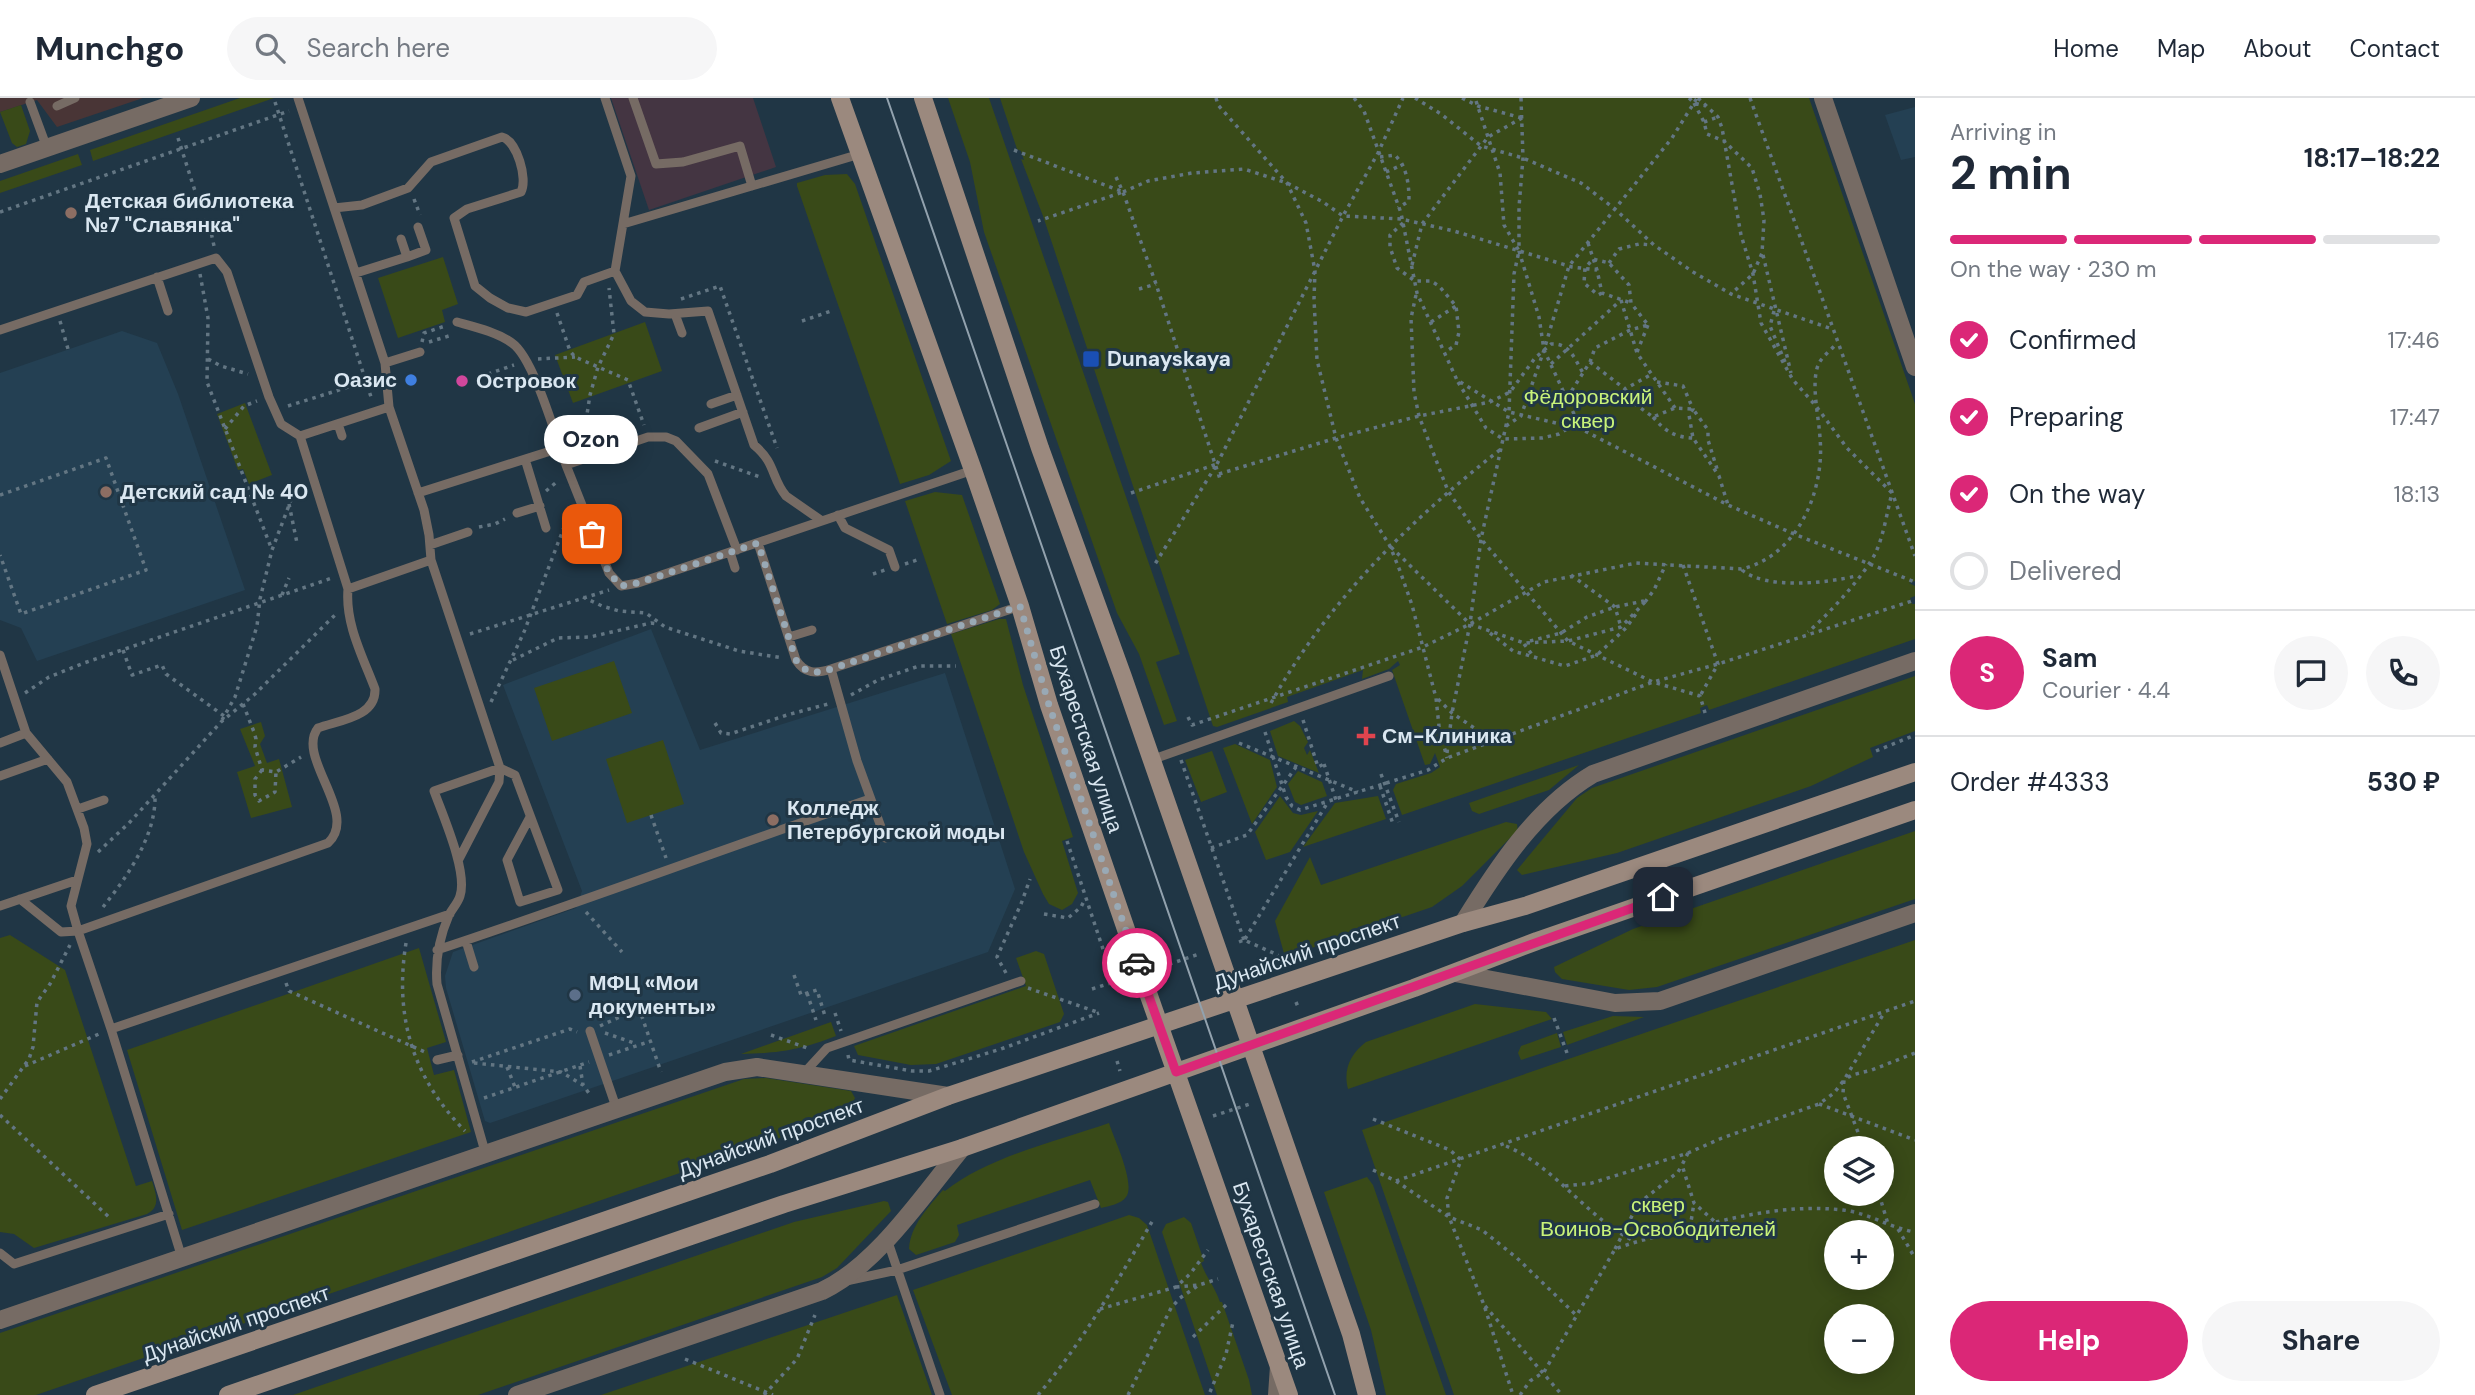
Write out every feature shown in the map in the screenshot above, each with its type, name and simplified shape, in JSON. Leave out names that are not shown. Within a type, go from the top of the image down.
[{"type":"main road","name":"Бухарестская улица","points":[[841,98],[1020,606],[1049,705],[1289,1395]]},
{"type":"main road","points":[[923,98],[1044,461],[1252,1045],[1351,1334],[1367,1395]]},
{"type":"main road","name":"Дунайский проспект","points":[[95,1395],[770,1164],[948,1097],[1463,923],[1525,906],[1915,772]]},
{"type":"main road","points":[[228,1395],[771,1208],[962,1148],[1455,973],[1536,941],[1915,810]]},
{"type":"street","points":[[1,160],[47,148],[191,98]]},
{"type":"street","points":[[1823,98],[1915,367]]},
{"type":"street","points":[[1463,923],[1491,878],[1553,803],[1593,774],[1915,661]]},
{"type":"street","points":[[1455,973],[1615,1003],[1660,1001],[1915,913]]},
{"type":"street","points":[[0,1320],[741,1068],[757,1067],[804,1073],[948,1097]]},
{"type":"street","points":[[517,1395],[822,1291],[841,1282],[887,1239],[962,1148]]},
{"type":"street","points":[[1277,1395],[1279,1366]]},
{"type":"lane","points":[[57,106],[75,98]]},
{"type":"lane","points":[[605,98],[631,176],[615,271],[631,301],[638,308],[655,314],[708,311],[754,445],[767,456],[786,496],[821,521]]},
{"type":"lane","points":[[633,98],[656,164],[684,162],[740,146],[752,186]]},
{"type":"lane","points":[[30,102],[47,148]]},
{"type":"lane","points":[[300,102],[385,363],[389,407],[424,510],[430,560],[500,768],[499,782],[458,859]]},
{"type":"lane","points":[[334,208],[362,205],[408,188],[431,162],[502,136],[508,138],[512,144],[524,177],[521,192],[467,209],[454,218],[475,286],[508,308],[526,312],[577,295],[584,282],[615,271]]},
{"type":"lane","points":[[623,224],[860,154]]},
{"type":"lane","points":[[356,273],[426,250],[420,230]]},
{"type":"lane","points":[[401,239],[407,257]]},
{"type":"lane","points":[[0,330],[216,258],[227,272],[281,424],[300,436],[348,589],[350,624],[375,689],[372,706],[364,712],[318,728],[313,739],[338,821],[335,838],[328,843],[78,931],[61,932],[19,899]]},
{"type":"lane","points":[[157,277],[168,311]]},
{"type":"lane","points":[[675,314],[682,333]]},
{"type":"lane","points":[[457,322],[513,343],[527,360],[609,573],[621,586],[638,583],[973,470]]},
{"type":"lane","points":[[385,363],[421,352]]},
{"type":"lane","points":[[711,404],[737,395]]},
{"type":"lane","points":[[300,436],[389,407]]},
{"type":"lane","points":[[699,428],[743,412]]},
{"type":"lane","points":[[338,424],[342,436]]},
{"type":"lane","points":[[566,466],[584,454],[648,437],[656,436],[676,441],[708,474],[733,551],[735,568]]},
{"type":"lane","points":[[418,493],[544,453],[584,454]]},
{"type":"lane","points":[[525,459],[546,528]]},
{"type":"lane","points":[[517,513],[540,506]]},
{"type":"lane","points":[[838,516],[845,528],[890,550],[895,567]]},
{"type":"lane","points":[[430,545],[468,532]]},
{"type":"lane","points":[[758,543],[796,660],[802,669],[811,672],[820,673],[1020,606]]},
{"type":"lane","points":[[348,589],[430,560]]},
{"type":"lane","points":[[789,637],[812,630]]},
{"type":"lane","points":[[0,655],[26,733],[67,782],[78,809],[87,844],[71,906],[182,1258]]},
{"type":"lane","points":[[831,669],[870,799],[885,838]]},
{"type":"lane","points":[[1151,760],[1388,676]]},
{"type":"lane","points":[[0,743],[26,733]]},
{"type":"lane","points":[[0,776],[48,760]]},
{"type":"lane","points":[[486,1155],[437,984],[435,961],[450,914],[460,895],[458,859],[434,791],[500,768],[515,775],[558,890],[520,902],[507,860],[530,817]]},
{"type":"lane","points":[[438,950],[579,903],[870,799]]},
{"type":"lane","points":[[78,809],[104,800]]},
{"type":"lane","points":[[0,906],[77,880]]},
{"type":"lane","points":[[111,1029],[450,914]]},
{"type":"lane","points":[[466,941],[474,967]]},
{"type":"lane","points":[[804,1073],[827,1048],[1021,983]]},
{"type":"lane","points":[[593,1030],[599,1058],[617,1110]]},
{"type":"lane","points":[[436,1060],[458,1055]]},
{"type":"lane","points":[[841,1282],[897,1270],[1095,1204]]},
{"type":"lane","points":[[0,1252],[14,1264],[169,1214]]},
{"type":"lane","points":[[887,1239],[940,1395]]},
{"type":"path","points":[[1217,98],[1218,105],[1287,184],[1306,223],[1315,271],[1317,360],[1336,438],[1360,498],[1390,546],[1412,605],[1436,698],[1447,758]]},
{"type":"path","points":[[1354,98],[1364,111],[1398,208],[1417,293],[1457,380],[1486,428],[1503,439],[1542,438],[1559,434],[1570,427],[1575,416]]},
{"type":"path","points":[[1155,564],[1217,464],[1343,216],[1379,155],[1403,98]]},
{"type":"path","points":[[1415,98],[1441,114],[1481,146],[1524,158],[1581,183],[1615,209],[1654,245],[1731,294],[1832,329]]},
{"type":"path","points":[[1462,98],[1478,106],[1522,118]]},
{"type":"path","points":[[1475,98],[1500,173],[1504,225],[1519,251],[1539,317],[1544,350],[1581,429]]},
{"type":"path","points":[[1447,758],[1451,713],[1470,624],[1481,540],[1509,412],[1514,274],[1519,251],[1519,207],[1524,158],[1521,98]]},
{"type":"path","points":[[1689,98],[1707,107],[1718,117],[1741,235],[1753,274],[1761,323],[1793,380],[1847,448],[1892,493]]},
{"type":"path","points":[[1750,98],[1915,556]]},
{"type":"path","points":[[1696,100],[1707,134],[1724,141],[1752,168],[1764,220],[1762,253],[1793,380]]},
{"type":"path","points":[[1506,426],[1521,416],[1569,265],[1672,138],[1696,100]]},
{"type":"path","points":[[275,102],[376,412]]},
{"type":"path","points":[[0,212],[279,115],[300,102]]},
{"type":"path","points":[[1704,122],[1718,117]]},
{"type":"path","points":[[1412,267],[1422,224],[1488,137],[1522,118]]},
{"type":"path","points":[[178,138],[195,191]]},
{"type":"path","points":[[1014,150],[1123,192]]},
{"type":"path","points":[[1379,155],[1395,155],[1404,164],[1409,201],[1398,208]]},
{"type":"path","points":[[1386,172],[1404,164]]},
{"type":"path","points":[[1038,221],[1148,181],[1192,173],[1244,169],[1287,184],[1323,202],[1343,216],[1422,224],[1569,265],[1597,270]]},
{"type":"path","points":[[1116,177],[1156,284],[1221,482]]},
{"type":"path","points":[[408,188],[423,225],[420,230]]},
{"type":"path","points":[[204,219],[211,232],[216,258]]},
{"type":"path","points":[[1402,221],[1390,236],[1390,247],[1397,268],[1415,281],[1431,281],[1439,286],[1456,306],[1459,332],[1455,345],[1445,352]]},
{"type":"path","points":[[1588,243],[1602,293]]},
{"type":"path","points":[[1609,263],[1619,249],[1639,244],[1654,245]]},
{"type":"path","points":[[1731,294],[1753,274],[1762,253]]},
{"type":"path","points":[[1594,259],[1609,263],[1629,285],[1631,303],[1648,324]]},
{"type":"path","points":[[1594,259],[1585,268],[1584,283],[1598,295],[1602,293],[1631,303]]},
{"type":"path","points":[[198,264],[208,318],[207,382],[272,550]]},
{"type":"path","points":[[1139,289],[1156,284]]},
{"type":"path","points":[[681,299],[720,286],[779,455]]},
{"type":"path","points":[[584,454],[590,394],[598,367],[614,334],[609,292]]},
{"type":"path","points":[[1417,293],[1411,318],[1419,416],[1448,491],[1481,540],[1568,641],[1653,682],[1700,696]]},
{"type":"path","points":[[1551,364],[1621,300]]},
{"type":"path","points":[[1621,300],[1637,353],[1675,408]]},
{"type":"path","points":[[1431,322],[1456,306]]},
{"type":"path","points":[[57,310],[68,349]]},
{"type":"path","points":[[802,321],[834,310]]},
{"type":"path","points":[[1775,310],[1770,326],[1793,380]]},
{"type":"path","points":[[457,322],[424,333],[422,345],[474,327]]},
{"type":"path","points":[[1567,398],[1590,362],[1595,348],[1648,324]]},
{"type":"path","points":[[1637,353],[1648,324]]},
{"type":"path","points":[[561,325],[570,351],[575,357],[628,380],[645,430]]},
{"type":"path","points":[[1241,941],[1174,740],[1192,725],[1423,647],[1544,582],[1636,563],[1741,569],[1757,565],[1778,551],[1794,534],[1810,507],[1821,474],[1816,379],[1819,363],[1838,343]]},
{"type":"path","points":[[1219,474],[1336,438],[1490,401],[1510,392],[1551,344],[1568,348],[1583,373]]},
{"type":"path","points":[[550,359],[575,357]]},
{"type":"path","points":[[208,359],[221,366],[263,379]]},
{"type":"path","points":[[1590,362],[1625,389],[1635,404],[1653,417],[1664,430],[1677,437],[1708,440]]},
{"type":"path","points":[[488,374],[496,371]]},
{"type":"path","points":[[1625,389],[1652,374]]},
{"type":"path","points":[[225,429],[244,406],[272,401],[295,405],[386,375]]},
{"type":"path","points":[[1457,380],[1509,412],[1581,429],[1728,505],[1915,582]]},
{"type":"path","points":[[1657,382],[1683,386],[1693,409],[1708,430],[1708,440],[1728,505]]},
{"type":"path","points":[[1653,417],[1675,408],[1693,409]]},
{"type":"path","points":[[1693,409],[1689,415],[1695,440],[1719,476]]},
{"type":"path","points":[[1502,449],[1448,491],[1390,546],[1345,594],[1300,655],[1275,696],[1261,721],[1292,806],[1300,810],[1327,803],[1428,770],[1447,758],[1653,682],[1718,664],[1915,600]]},
{"type":"path","points":[[1705,454],[1712,452]]},
{"type":"path","points":[[690,453],[779,484]]},
{"type":"path","points":[[0,495],[106,458],[146,570],[21,614],[0,555]]},
{"type":"path","points":[[221,722],[235,697],[257,626],[259,603],[272,550],[308,458]]},
{"type":"path","points":[[1131,493],[1217,464]]},
{"type":"path","points":[[1805,634],[1829,613],[1870,563],[1877,550],[1892,493]]},
{"type":"path","points":[[487,712],[512,661],[574,501]]},
{"type":"path","points":[[289,503],[297,543]]},
{"type":"path","points":[[1390,546],[1470,624],[1487,631],[1524,643],[1568,641],[1624,627]]},
{"type":"path","points":[[1487,631],[1513,651],[1565,666],[1597,655],[1646,601],[1666,565]]},
{"type":"path","points":[[1683,565],[1718,664],[1700,696],[1706,716]]},
{"type":"path","points":[[1741,569],[1751,577],[1790,583],[1824,583],[1858,576]]},
{"type":"path","points":[[1572,576],[1615,607],[1624,627]]},
{"type":"path","points":[[282,595],[289,578]]},
{"type":"path","points":[[19,697],[49,677],[326,580]]},
{"type":"path","points":[[461,637],[610,590]]},
{"type":"path","points":[[583,597],[619,611],[646,613],[661,624]]},
{"type":"path","points":[[1524,643],[1561,632],[1587,617],[1615,607],[1646,601]]},
{"type":"path","points":[[95,855],[129,823],[221,722],[332,618]]},
{"type":"path","points":[[512,661],[558,638],[590,637],[651,623],[739,651],[796,660]]},
{"type":"path","points":[[1524,643],[1534,657]]},
{"type":"path","points":[[123,650],[132,675],[162,665],[166,674],[224,716]]},
{"type":"path","points":[[1285,680],[1318,767],[1324,764],[1336,800]]},
{"type":"path","points":[[1436,698],[1451,713],[1495,742]]},
{"type":"path","points":[[243,704],[254,732],[255,747],[262,770]]},
{"type":"path","points":[[1188,717],[1192,725]]},
{"type":"path","points":[[1876,751],[1915,736]]},
{"type":"path","points":[[1234,741],[1360,792]]},
{"type":"path","points":[[262,770],[276,772],[314,749]]},
{"type":"path","points":[[1211,848],[1247,835],[1296,767]]},
{"type":"path","points":[[262,770],[255,779],[255,795],[258,801],[275,792],[276,772]]},
{"type":"path","points":[[1381,774],[1393,824]]},
{"type":"path","points":[[1382,785],[1399,822]]},
{"type":"path","points":[[96,916],[124,881],[146,838],[155,807],[155,794]]},
{"type":"path","points":[[1241,941],[1327,803]]},
{"type":"path","points":[[651,815],[671,870]]},
{"type":"path","points":[[1068,841],[1114,982]]},
{"type":"path","points":[[997,957],[1030,879]]},
{"type":"path","points":[[1044,914],[1068,918],[1082,907],[1086,897]]},
{"type":"path","points":[[579,903],[622,952]]},
{"type":"path","points":[[410,927],[403,984],[403,1005],[410,1045],[421,1072],[450,1115],[471,1138]]},
{"type":"path","points":[[0,1099],[8,1084],[24,1067],[33,1047],[37,1002],[50,984],[78,931]]},
{"type":"path","points":[[1241,941],[1279,955],[1280,960]]},
{"type":"path","points":[[1161,967],[1199,954]]},
{"type":"path","points":[[281,971],[289,991],[430,1054],[436,1060]]},
{"type":"path","points":[[794,975],[801,995],[817,990],[825,1016]]},
{"type":"path","points":[[1092,989],[1120,980]]},
{"type":"path","points":[[835,1013],[849,1060],[912,1071],[929,1071],[1001,1049],[1099,1013],[1021,983]]},
{"type":"path","points":[[807,993],[816,1020]]},
{"type":"path","points":[[1396,1181],[1915,1001]]},
{"type":"path","points":[[1565,1186],[1592,1183],[1688,1153],[1722,1138],[1819,1104],[1834,1093],[1844,1080],[1885,1011]]},
{"type":"path","points":[[1554,1018],[1567,1053]]},
{"type":"path","points":[[24,1067],[111,1029]]},
{"type":"path","points":[[593,1030],[639,1045]]},
{"type":"path","points":[[771,1035],[808,1049]]},
{"type":"path","points":[[472,1102],[651,1041]]},
{"type":"path","points":[[1844,1080],[1915,1053]]},
{"type":"path","points":[[1117,1061],[1120,1071]]},
{"type":"path","points":[[471,1063],[561,1072],[583,1085],[592,1096]]},
{"type":"path","points":[[580,1065],[583,1085]]},
{"type":"path","points":[[508,1067],[515,1087]]},
{"type":"path","points":[[1844,1080],[1843,1093],[1860,1136]]},
{"type":"path","points":[[1213,1116],[1250,1104]]},
{"type":"path","points":[[1819,1104],[1915,1140]]},
{"type":"path","points":[[0,1115],[118,1226]]},
{"type":"path","points":[[1373,1119],[1450,1150],[1461,1160]]},
{"type":"path","points":[[1504,1145],[1534,1161],[1622,1235],[1634,1241]]},
{"type":"path","points":[[1520,1395],[1530,1381],[1544,1372],[1638,1204],[1678,1171],[1688,1153]]},
{"type":"path","points":[[1461,1160],[1447,1198],[1449,1217],[1484,1305],[1513,1395]]},
{"type":"path","points":[[1682,1165],[1694,1203],[1690,1228]]},
{"type":"path","points":[[1373,1170],[1396,1181],[1449,1217],[1482,1230],[1517,1258],[1575,1314]]},
{"type":"path","points":[[1694,1203],[1714,1221]]},
{"type":"path","points":[[1615,1249],[1634,1241],[1714,1221],[1783,1210],[1845,1210],[1881,1220]]},
{"type":"path","points":[[1038,1395],[1061,1368],[1153,1220]]},
{"type":"path","points":[[1894,1227],[1915,1232]]},
{"type":"path","points":[[1898,1229],[1915,1258]]},
{"type":"path","points":[[1176,1287],[1208,1250]]},
{"type":"path","points":[[1098,1310],[1176,1287],[1199,1285],[1218,1279]]},
{"type":"path","points":[[1128,1395],[1171,1308],[1199,1285]]},
{"type":"path","points":[[1193,1337],[1227,1304]]},
{"type":"path","points":[[1484,1305],[1562,1395]]},
{"type":"path","points":[[766,1394],[797,1359],[815,1315]]},
{"type":"path","points":[[1210,1392],[1226,1353],[1233,1322]]},
{"type":"path","points":[[685,1359],[774,1395]]},
{"type":"shaded area","points":[[0,98],[143,98],[57,127],[37,100],[0,112]]},
{"type":"shaded area","points":[[611,98],[753,98],[776,167],[649,210]]},
{"type":"shaded area","points":[[1915,107],[1915,157],[1901,160],[1885,115]]},
{"type":"shaded area","name":"Детский сад № 40","points":[[122,331],[157,343],[178,394],[245,590],[37,661],[21,628],[0,620],[0,373]]},
{"type":"shaded area","name":"Колледж Петербургской моды","points":[[651,629],[700,750],[945,673],[1015,889],[988,952],[490,1123],[485,1121],[446,988],[445,976],[453,952],[576,908],[582,891],[503,685]]},
{"type":"green space","points":[[240,98],[274,98],[93,161],[90,150]]},
{"type":"green space","points":[[948,98],[989,98],[1180,654],[1156,662],[1177,721],[1164,725],[1139,654],[1117,613],[984,232],[970,162]]},
{"type":"green space","name":"Фёдоровский сквер","points":[[1000,98],[1809,98],[1915,404],[1915,581],[1909,583],[1915,586],[1915,596],[1910,598],[1912,604],[1915,604],[1915,639],[1709,710],[1707,705],[1700,708],[1701,713],[1402,815],[1393,790],[1396,784],[1431,773],[1440,767],[1435,753],[1430,764],[1425,765],[1392,670],[1400,665],[1398,661],[1389,669],[1362,679],[1363,670],[1287,697],[1288,702],[1217,727],[1213,726],[1043,216],[1021,159],[1024,160],[1021,151],[1017,149]]},
{"type":"green space","points":[[21,105],[30,131],[26,144],[17,147],[12,143],[0,112]]},
{"type":"green space","points":[[78,154],[82,165],[0,193],[0,181]]},
{"type":"green space","points":[[847,174],[855,184],[951,461],[929,475],[900,484],[797,186],[797,183],[825,175]]},
{"type":"green space","points":[[443,257],[458,304],[442,310],[445,322],[398,338],[378,278]]},
{"type":"green space","points":[[645,322],[662,371],[573,403],[555,355]]},
{"type":"green space","points":[[245,403],[272,475],[249,484],[243,469],[238,470],[217,414]]},
{"type":"green space","points":[[935,492],[962,495],[1000,604],[992,610],[947,624],[905,501]]},
{"type":"green space","points":[[1006,619],[1023,685],[1073,837],[1062,841],[1078,893],[1072,904],[1062,910],[1049,904],[1024,852],[951,634]]},
{"type":"green space","points":[[614,661],[632,713],[552,741],[534,688]]},
{"type":"green space","points":[[1915,676],[1915,731],[1870,748],[1873,757],[1811,786],[1617,853],[1522,875],[1517,870],[1577,798],[1592,788]]},
{"type":"green space","points":[[1294,721],[1300,726],[1308,742],[1304,748],[1307,755],[1310,750],[1319,773],[1278,756],[1270,731]]},
{"type":"green space","points":[[261,722],[265,736],[260,744],[267,763],[279,759],[292,807],[251,818],[237,772],[255,766],[240,729]]},
{"type":"green space","points":[[663,740],[684,804],[627,823],[606,759]]},
{"type":"green space","points":[[1235,744],[1270,760],[1277,787],[1252,824],[1223,748]]},
{"type":"green space","points":[[1212,751],[1227,792],[1201,802],[1185,760]]},
{"type":"green space","points":[[1579,765],[1549,790],[1479,814],[1472,811],[1469,803]]},
{"type":"green space","points":[[1298,771],[1322,782],[1327,796],[1301,805],[1295,802],[1288,784]]},
{"type":"green space","points":[[1280,796],[1293,813],[1301,815],[1318,811],[1290,852],[1266,860],[1255,832]]},
{"type":"green space","points":[[1378,796],[1386,819],[1303,847],[1335,803]]},
{"type":"green space","points":[[1506,822],[1517,824],[1518,833],[1462,886],[1432,907],[1285,957],[1275,921],[1310,857],[1321,885]]},
{"type":"green space","points":[[1915,831],[1915,899],[1657,987],[1629,990],[1562,979],[1555,972],[1554,967],[1633,929]]},
{"type":"green space","points":[[10,935],[65,970],[136,1186],[152,1181],[156,1200],[154,1208],[147,1214],[34,1248],[14,1234],[0,1232],[0,938]]},
{"type":"green space","name":"сквер Воинов-Освободителей","points":[[1915,940],[1915,1395],[1454,1395],[1362,1130]]},
{"type":"green space","points":[[419,948],[446,1042],[427,1048],[434,1075],[454,1070],[471,1132],[182,1230],[127,1050]]},
{"type":"green space","points":[[1036,951],[1044,954],[1064,1014],[1060,1022],[936,1064],[911,1065],[858,1055],[854,1046],[1026,986],[1016,958]]},
{"type":"green space","points":[[1475,1004],[1546,1012],[1552,1019],[1348,1089],[1346,1075],[1349,1063],[1366,1042]]},
{"type":"green space","points":[[1613,1016],[1644,1017],[1567,1045],[1563,1032]]},
{"type":"green space","points":[[831,1022],[836,1036],[823,1041],[790,1050],[741,1054]]},
{"type":"green space","points":[[1557,1033],[1561,1047],[1521,1060],[1518,1053],[1521,1046]]},
{"type":"green space","points":[[766,1078],[851,1091],[855,1098],[852,1104],[773,1141],[36,1395],[0,1395],[0,1333],[744,1079]]},
{"type":"green space","points":[[1109,1123],[1128,1182],[1126,1197],[1121,1201],[1101,1208],[1090,1180],[957,1225],[959,1235],[955,1242],[916,1255],[909,1249],[917,1224],[943,1190],[1002,1159]]},
{"type":"green space","points":[[1367,1177],[1373,1185],[1446,1395],[1386,1395],[1371,1330],[1324,1192]]},
{"type":"green space","points":[[888,1202],[891,1211],[837,1268],[822,1277],[478,1395],[293,1395],[794,1222]]},
{"type":"green space","points":[[1129,1215],[1139,1218],[1147,1225],[1205,1395],[952,1395],[913,1290]]},
{"type":"green space","points":[[1184,1217],[1191,1223],[1204,1261],[1201,1263],[1222,1302],[1252,1395],[1217,1395],[1162,1232],[1166,1224]]},
{"type":"green space","points":[[897,1295],[932,1395],[601,1395]]},
{"type":"tram line","points":[[887,98],[1335,1395]]},
{"type":"way so far","points":[[592,534],[609,573],[621,586],[638,583],[758,543],[796,660],[802,669],[811,672],[820,673],[1020,606],[1049,705],[1137,963]]},
{"type":"place","name":"Детская библиотека №7 \"Славянка\"","points":[[71,213]]},
{"type":"place","name":"Dunayskaya","points":[[1091,359]]},
{"type":"place","name":"Оазис","points":[[411,380]]},
{"type":"place","name":"Островок","points":[[462,381]]},
{"type":"place","name":"Детский сад № 40","points":[[106,492]]},
{"type":"place","name":"Ozon","points":[[592,534]]},
{"type":"place","name":"См-Клиника","points":[[1366,736]]},
{"type":"place","name":"Колледж Петербургской моды","points":[[773,820]]},
{"type":"place","name":"МФЦ «Мои документы»","points":[[575,995]]},
{"type":"route","points":[[1137,963],[1176,1072],[1663,897]]}]
